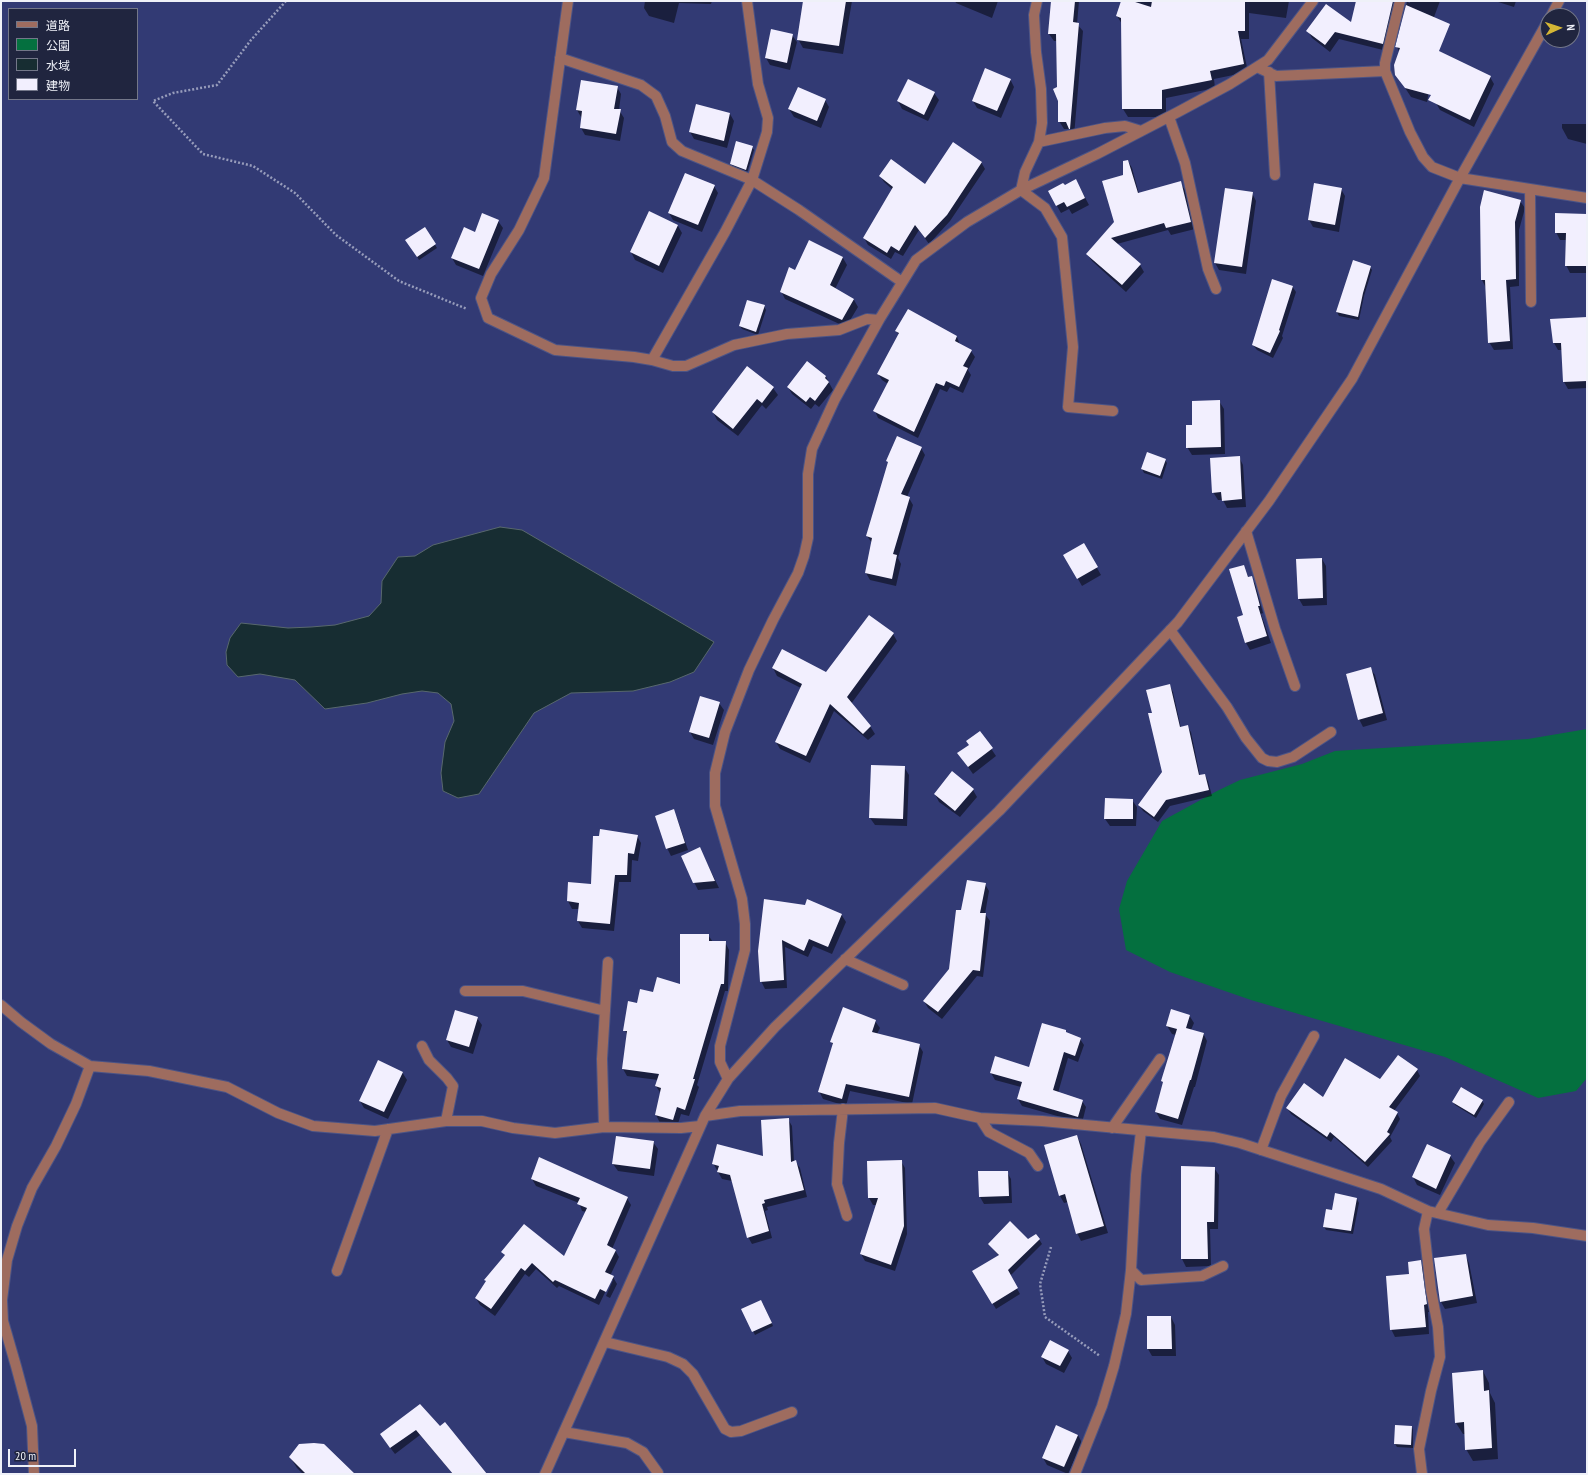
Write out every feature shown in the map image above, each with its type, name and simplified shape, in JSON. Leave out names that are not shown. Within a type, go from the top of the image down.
[{"type":"street","points":[[568,1],[544,178],[519,230],[491,274],[481,298],[488,318],[555,350],[634,357],[673,366],[686,366],[734,344],[787,334],[839,330],[867,319],[879,320]]},
{"type":"street","points":[[652,360],[752,180],[767,132],[768,118],[758,84],[747,1]]},
{"type":"street","points":[[1021,190],[1025,172],[1039,142],[1042,123],[1041,90],[1036,52],[1034,15],[1037,1]]},
{"type":"street","points":[[728,1079],[720,1062],[720,1046],[746,950],[745,924],[742,899],[715,806],[715,773],[725,732],[749,670],[772,620],[798,573],[804,556],[808,538],[808,474],[812,449],[835,399],[879,320],[916,260],[967,222],[1021,190],[1169,117],[1230,84],[1268,60],[1313,1]]},
{"type":"street","points":[[1400,1],[1385,63],[1385,71],[1422,157],[1432,167],[1460,178],[1587,198]]},
{"type":"street","points":[[545,1474],[700,1126],[728,1079],[774,1027],[999,811],[1178,622],[1269,501],[1352,379],[1460,178],[1540,34]]},
{"type":"street","points":[[560,58],[641,85],[656,96],[665,116],[672,142],[682,151],[752,180],[799,210],[902,282]]},
{"type":"street","points":[[1257,67],[1276,76],[1385,71]]},
{"type":"street","points":[[1269,72],[1275,175]]},
{"type":"street","points":[[1169,117],[1185,163],[1208,269],[1216,289]]},
{"type":"street","points":[[1039,142],[1124,126],[1141,131]]},
{"type":"street","points":[[1530,189],[1531,302]]},
{"type":"street","points":[[1021,190],[1046,208],[1062,237],[1073,347],[1068,407],[1113,411]]},
{"type":"street","points":[[1246,531],[1275,629],[1295,686]]},
{"type":"street","points":[[1170,630],[1219,696],[1246,738],[1262,758],[1268,761],[1277,762],[1292,757],[1331,732]]},
{"type":"street","points":[[845,958],[903,985]]},
{"type":"street","points":[[604,1127],[602,1059],[608,962]]},
{"type":"street","points":[[465,991],[523,990],[605,1011]]},
{"type":"street","points":[[1,1005],[51,1044],[90,1066],[149,1071],[227,1087],[278,1113],[314,1126],[375,1131],[446,1121],[482,1121],[513,1128],[555,1133],[604,1127],[681,1128],[700,1126]]},
{"type":"street","points":[[1261,1150],[1281,1096],[1314,1036]]},
{"type":"street","points":[[422,1046],[430,1060],[453,1086],[446,1121]]},
{"type":"street","points":[[1112,1128],[1160,1059]]},
{"type":"street","points":[[34,1474],[32,1426],[2,1316],[2,1300],[7,1260],[17,1226],[32,1188],[56,1146],[76,1104],[90,1066]]},
{"type":"street","points":[[1422,1474],[1419,1449],[1431,1391],[1440,1357],[1438,1327],[1431,1290],[1424,1229],[1433,1212],[1509,1102]]},
{"type":"street","points":[[705,1116],[740,1111],[935,1108],[980,1118],[1042,1121],[1214,1137],[1240,1143],[1381,1189],[1433,1212],[1488,1225],[1533,1228],[1587,1236]]},
{"type":"street","points":[[843,1109],[839,1143],[837,1184],[847,1216]]},
{"type":"street","points":[[980,1118],[989,1132],[1029,1153],[1038,1166]]},
{"type":"street","points":[[337,1271],[388,1129]]},
{"type":"street","points":[[1075,1474],[1083,1458],[1102,1406],[1114,1366],[1126,1314],[1131,1270],[1136,1175],[1141,1131]]},
{"type":"street","points":[[1131,1270],[1141,1280],[1202,1276],[1223,1266]]},
{"type":"street","points":[[605,1342],[668,1357],[683,1364],[693,1374],[725,1428],[731,1432],[742,1431],[792,1412]]},
{"type":"street","points":[[564,1432],[627,1443],[643,1452],[658,1473]]},
{"type":"path","points":[[286,1],[251,40],[217,85],[173,93],[153,101],[203,154],[253,166],[295,193],[336,235],[399,281],[488,318]]},
{"type":"path","points":[[1051,1247],[1040,1284],[1045,1317],[1114,1366]]},
{"type":"green space","points":[[1587,729],[1587,1078],[1576,1091],[1538,1098],[1445,1057],[1251,1000],[1170,972],[1126,950],[1119,909],[1127,881],[1162,821],[1217,791],[1240,780],[1302,764],[1335,751],[1528,739]]},
{"type":"water","points":[[500,527],[522,530],[714,642],[694,672],[670,682],[633,691],[571,693],[534,713],[479,794],[458,798],[443,791],[441,773],[445,742],[454,721],[451,704],[438,693],[422,691],[402,694],[367,703],[325,709],[295,680],[260,674],[238,677],[227,665],[226,652],[230,638],[241,623],[288,628],[311,627],[335,625],[369,616],[381,603],[382,581],[398,557],[415,556],[433,545]]},
{"type":"building","points":[[803,1],[846,1],[839,46],[797,40]]},
{"type":"building","points":[[1051,1],[1075,1],[1073,22],[1079,23],[1070,129],[1066,122],[1058,122],[1058,101],[1053,89],[1057,87],[1056,34],[1048,34]]},
{"type":"building","points":[[1121,1],[1132,1],[1151,7],[1152,1],[1245,1],[1245,31],[1238,31],[1244,64],[1210,71],[1212,80],[1162,90],[1162,109],[1122,109],[1121,18],[1116,16]]},
{"type":"building","points":[[1356,1],[1393,1],[1383,44],[1335,32],[1325,45],[1306,31],[1326,4],[1351,22]]},
{"type":"building","points":[[1406,5],[1450,24],[1439,51],[1491,76],[1470,120],[1428,100],[1431,95],[1405,88],[1395,75],[1394,65],[1400,48],[1395,47]]},
{"type":"building","points":[[771,29],[793,34],[787,63],[765,58]]},
{"type":"building","points":[[985,68],[1011,79],[997,111],[972,101]]},
{"type":"building","points":[[908,79],[935,92],[924,115],[897,101]]},
{"type":"building","points":[[581,80],[618,86],[614,109],[621,109],[616,134],[580,128],[582,111],[576,110]]},
{"type":"building","points":[[798,87],[826,99],[817,121],[788,109]]},
{"type":"building","points":[[696,104],[730,113],[724,141],[689,132]]},
{"type":"building","points":[[736,141],[753,146],[746,170],[730,164]]},
{"type":"building","points":[[953,142],[982,162],[947,215],[925,238],[915,225],[899,251],[891,246],[887,253],[863,238],[893,187],[879,176],[891,159],[925,184]]},
{"type":"building","points":[[1128,160],[1138,193],[1181,181],[1191,222],[1166,228],[1164,223],[1111,238],[1141,264],[1122,285],[1086,254],[1114,222],[1102,181],[1123,175],[1123,161]]},
{"type":"building","points":[[685,173],[715,185],[698,225],[668,213]]},
{"type":"building","points":[[1076,179],[1085,198],[1067,207],[1064,202],[1056,206],[1048,191],[1063,183],[1065,185]]},
{"type":"building","points":[[1314,183],[1342,188],[1335,225],[1308,220]]},
{"type":"building","points":[[1225,188],[1253,192],[1242,267],[1214,263]]},
{"type":"building","points":[[1484,190],[1521,200],[1515,222],[1516,279],[1506,280],[1510,341],[1488,343],[1485,280],[1481,280],[1480,207]]},
{"type":"building","points":[[649,211],[678,225],[659,266],[630,252]]},
{"type":"building","points":[[482,213],[499,220],[479,269],[451,258],[464,227],[475,232]]},
{"type":"building","points":[[1555,213],[1587,214],[1587,266],[1565,266],[1566,233],[1555,233]]},
{"type":"building","points":[[425,227],[436,244],[417,257],[405,240]]},
{"type":"building","points":[[809,240],[843,257],[830,285],[854,299],[842,320],[780,292],[789,267],[795,270]]},
{"type":"building","points":[[1353,260],[1371,266],[1358,317],[1336,312]]},
{"type":"building","points":[[1272,279],[1293,286],[1279,330],[1280,331],[1270,353],[1252,345]]},
{"type":"building","points":[[747,300],[765,305],[756,332],[739,326]]},
{"type":"building","points":[[908,309],[957,336],[955,341],[972,350],[963,366],[968,368],[959,387],[946,381],[944,386],[936,383],[914,432],[873,411],[889,380],[877,374],[899,333],[895,331]]},
{"type":"building","points":[[1587,317],[1587,381],[1563,382],[1561,343],[1553,343],[1550,319]]},
{"type":"building","points":[[807,361],[826,376],[825,378],[829,382],[815,401],[810,397],[806,402],[787,387]]},
{"type":"building","points":[[747,366],[774,387],[762,403],[757,399],[733,429],[712,412]]},
{"type":"building","points":[[1220,400],[1221,447],[1186,448],[1186,425],[1192,425],[1192,401]]},
{"type":"building","points":[[897,436],[922,447],[901,494],[910,497],[893,554],[897,555],[892,579],[865,573],[872,538],[866,536],[888,462],[886,461]]},
{"type":"building","points":[[1147,452],[1166,459],[1160,476],[1141,469]]},
{"type":"building","points":[[1240,456],[1242,499],[1222,501],[1221,492],[1212,493],[1210,458]]},
{"type":"building","points":[[1084,543],[1098,567],[1077,579],[1063,555]]},
{"type":"building","points":[[1322,558],[1323,598],[1298,599],[1296,559]]},
{"type":"building","points":[[1244,565],[1248,577],[1252,576],[1260,606],[1258,606],[1267,636],[1245,643],[1237,617],[1243,615],[1229,569]]},
{"type":"building","points":[[869,615],[894,633],[847,697],[871,726],[863,734],[830,704],[806,756],[775,742],[802,684],[772,668],[782,649],[826,672]]},
{"type":"building","points":[[1371,667],[1383,713],[1358,720],[1346,674]]},
{"type":"building","points":[[1170,684],[1180,727],[1188,725],[1199,775],[1205,774],[1209,790],[1166,800],[1154,817],[1138,805],[1162,772],[1148,713],[1152,713],[1146,690]]},
{"type":"building","points":[[700,696],[720,702],[709,738],[689,732]]},
{"type":"building","points":[[980,731],[993,748],[968,767],[957,753],[969,745],[966,741]]},
{"type":"building","points":[[871,765],[905,766],[903,819],[869,818]]},
{"type":"building","points":[[952,771],[974,789],[955,811],[934,794]]},
{"type":"building","points":[[1105,798],[1133,799],[1133,819],[1104,819]]},
{"type":"building","points":[[674,809],[685,843],[666,849],[655,816]]},
{"type":"building","points":[[600,829],[638,835],[634,854],[628,853],[627,875],[615,875],[610,924],[577,921],[579,903],[567,901],[568,882],[591,884],[593,836],[599,836]]},
{"type":"building","points":[[700,847],[715,881],[693,883],[681,856]]},
{"type":"building","points":[[967,880],[986,883],[980,913],[986,913],[980,971],[973,970],[938,1012],[923,1001],[949,969],[956,910],[961,910]]},
{"type":"building","points":[[764,899],[805,905],[807,899],[842,914],[828,947],[809,939],[804,951],[782,940],[784,980],[760,982],[758,951]]},
{"type":"building","points":[[680,934],[709,934],[709,941],[726,941],[724,984],[721,984],[685,1110],[677,1107],[673,1120],[655,1115],[661,1088],[655,1086],[659,1074],[622,1069],[627,1031],[623,1031],[628,1001],[637,1003],[640,989],[653,992],[657,977],[680,984]]},
{"type":"building","points":[[843,1007],[876,1020],[872,1032],[920,1044],[909,1097],[846,1084],[842,1099],[818,1092],[833,1043],[830,1042]]},
{"type":"building","points":[[1171,1009],[1190,1015],[1186,1028],[1204,1033],[1178,1119],[1155,1112],[1163,1082],[1161,1081],[1177,1029],[1166,1026]]},
{"type":"building","points":[[455,1010],[478,1017],[469,1047],[446,1040]]},
{"type":"building","points":[[1042,1023],[1066,1030],[1066,1032],[1081,1038],[1075,1056],[1064,1052],[1053,1090],[1083,1100],[1078,1117],[1017,1099],[1022,1082],[990,1073],[995,1056],[1029,1067]]},
{"type":"building","points":[[1398,1055],[1418,1069],[1389,1107],[1398,1112],[1387,1132],[1390,1134],[1365,1162],[1330,1132],[1327,1137],[1286,1108],[1304,1083],[1323,1097],[1345,1058],[1380,1079]]},
{"type":"building","points":[[378,1060],[403,1072],[384,1112],[359,1101]]},
{"type":"building","points":[[1461,1087],[1483,1100],[1474,1115],[1452,1102]]},
{"type":"building","points":[[789,1118],[791,1162],[796,1160],[804,1190],[764,1200],[765,1203],[762,1204],[769,1231],[747,1238],[730,1175],[717,1172],[719,1166],[712,1164],[717,1144],[763,1156],[761,1120]]},
{"type":"building","points":[[1077,1135],[1104,1226],[1076,1234],[1065,1194],[1059,1196],[1044,1145]]},
{"type":"building","points":[[616,1136],[654,1141],[650,1169],[612,1164]]},
{"type":"building","points":[[1427,1144],[1451,1155],[1436,1189],[1412,1177]]},
{"type":"building","points":[[539,1157],[628,1197],[607,1245],[616,1250],[605,1272],[614,1276],[606,1292],[600,1289],[595,1299],[555,1280],[553,1282],[532,1263],[525,1271],[521,1268],[491,1309],[475,1298],[486,1281],[484,1280],[505,1255],[501,1252],[524,1224],[564,1256],[587,1208],[577,1204],[580,1198],[531,1179]]},
{"type":"building","points":[[902,1160],[904,1226],[891,1265],[860,1254],[878,1198],[868,1198],[867,1161]]},
{"type":"building","points":[[1181,1166],[1215,1167],[1214,1222],[1207,1222],[1208,1259],[1181,1259]]},
{"type":"building","points":[[978,1171],[1008,1171],[1009,1196],[979,1197]]},
{"type":"building","points":[[1335,1193],[1357,1198],[1351,1231],[1323,1227],[1326,1209],[1332,1210]]},
{"type":"building","points":[[1010,1221],[1028,1239],[1036,1234],[1040,1239],[1008,1270],[1018,1288],[992,1304],[972,1271],[999,1255],[988,1244]]},
{"type":"building","points":[[1466,1254],[1473,1296],[1440,1302],[1434,1258]]},
{"type":"building","points":[[1421,1260],[1427,1304],[1424,1305],[1426,1327],[1390,1330],[1386,1276],[1409,1274],[1408,1262]]},
{"type":"building","points":[[761,1300],[772,1323],[752,1332],[741,1309]]},
{"type":"building","points":[[1147,1316],[1171,1316],[1172,1349],[1147,1349]]},
{"type":"building","points":[[1050,1340],[1069,1350],[1060,1366],[1041,1357]]},
{"type":"building","points":[[1483,1370],[1484,1391],[1489,1390],[1492,1448],[1465,1450],[1464,1422],[1455,1423],[1452,1373]]},
{"type":"building","points":[[420,1404],[440,1426],[445,1422],[487,1474],[453,1474],[416,1430],[390,1448],[380,1434]]},
{"type":"building","points":[[1056,1425],[1078,1435],[1064,1467],[1042,1458]]},
{"type":"building","points":[[1395,1425],[1412,1426],[1411,1445],[1394,1444]]},
{"type":"building","points":[[299,1444],[324,1444],[355,1474],[306,1474],[289,1457]]}]
